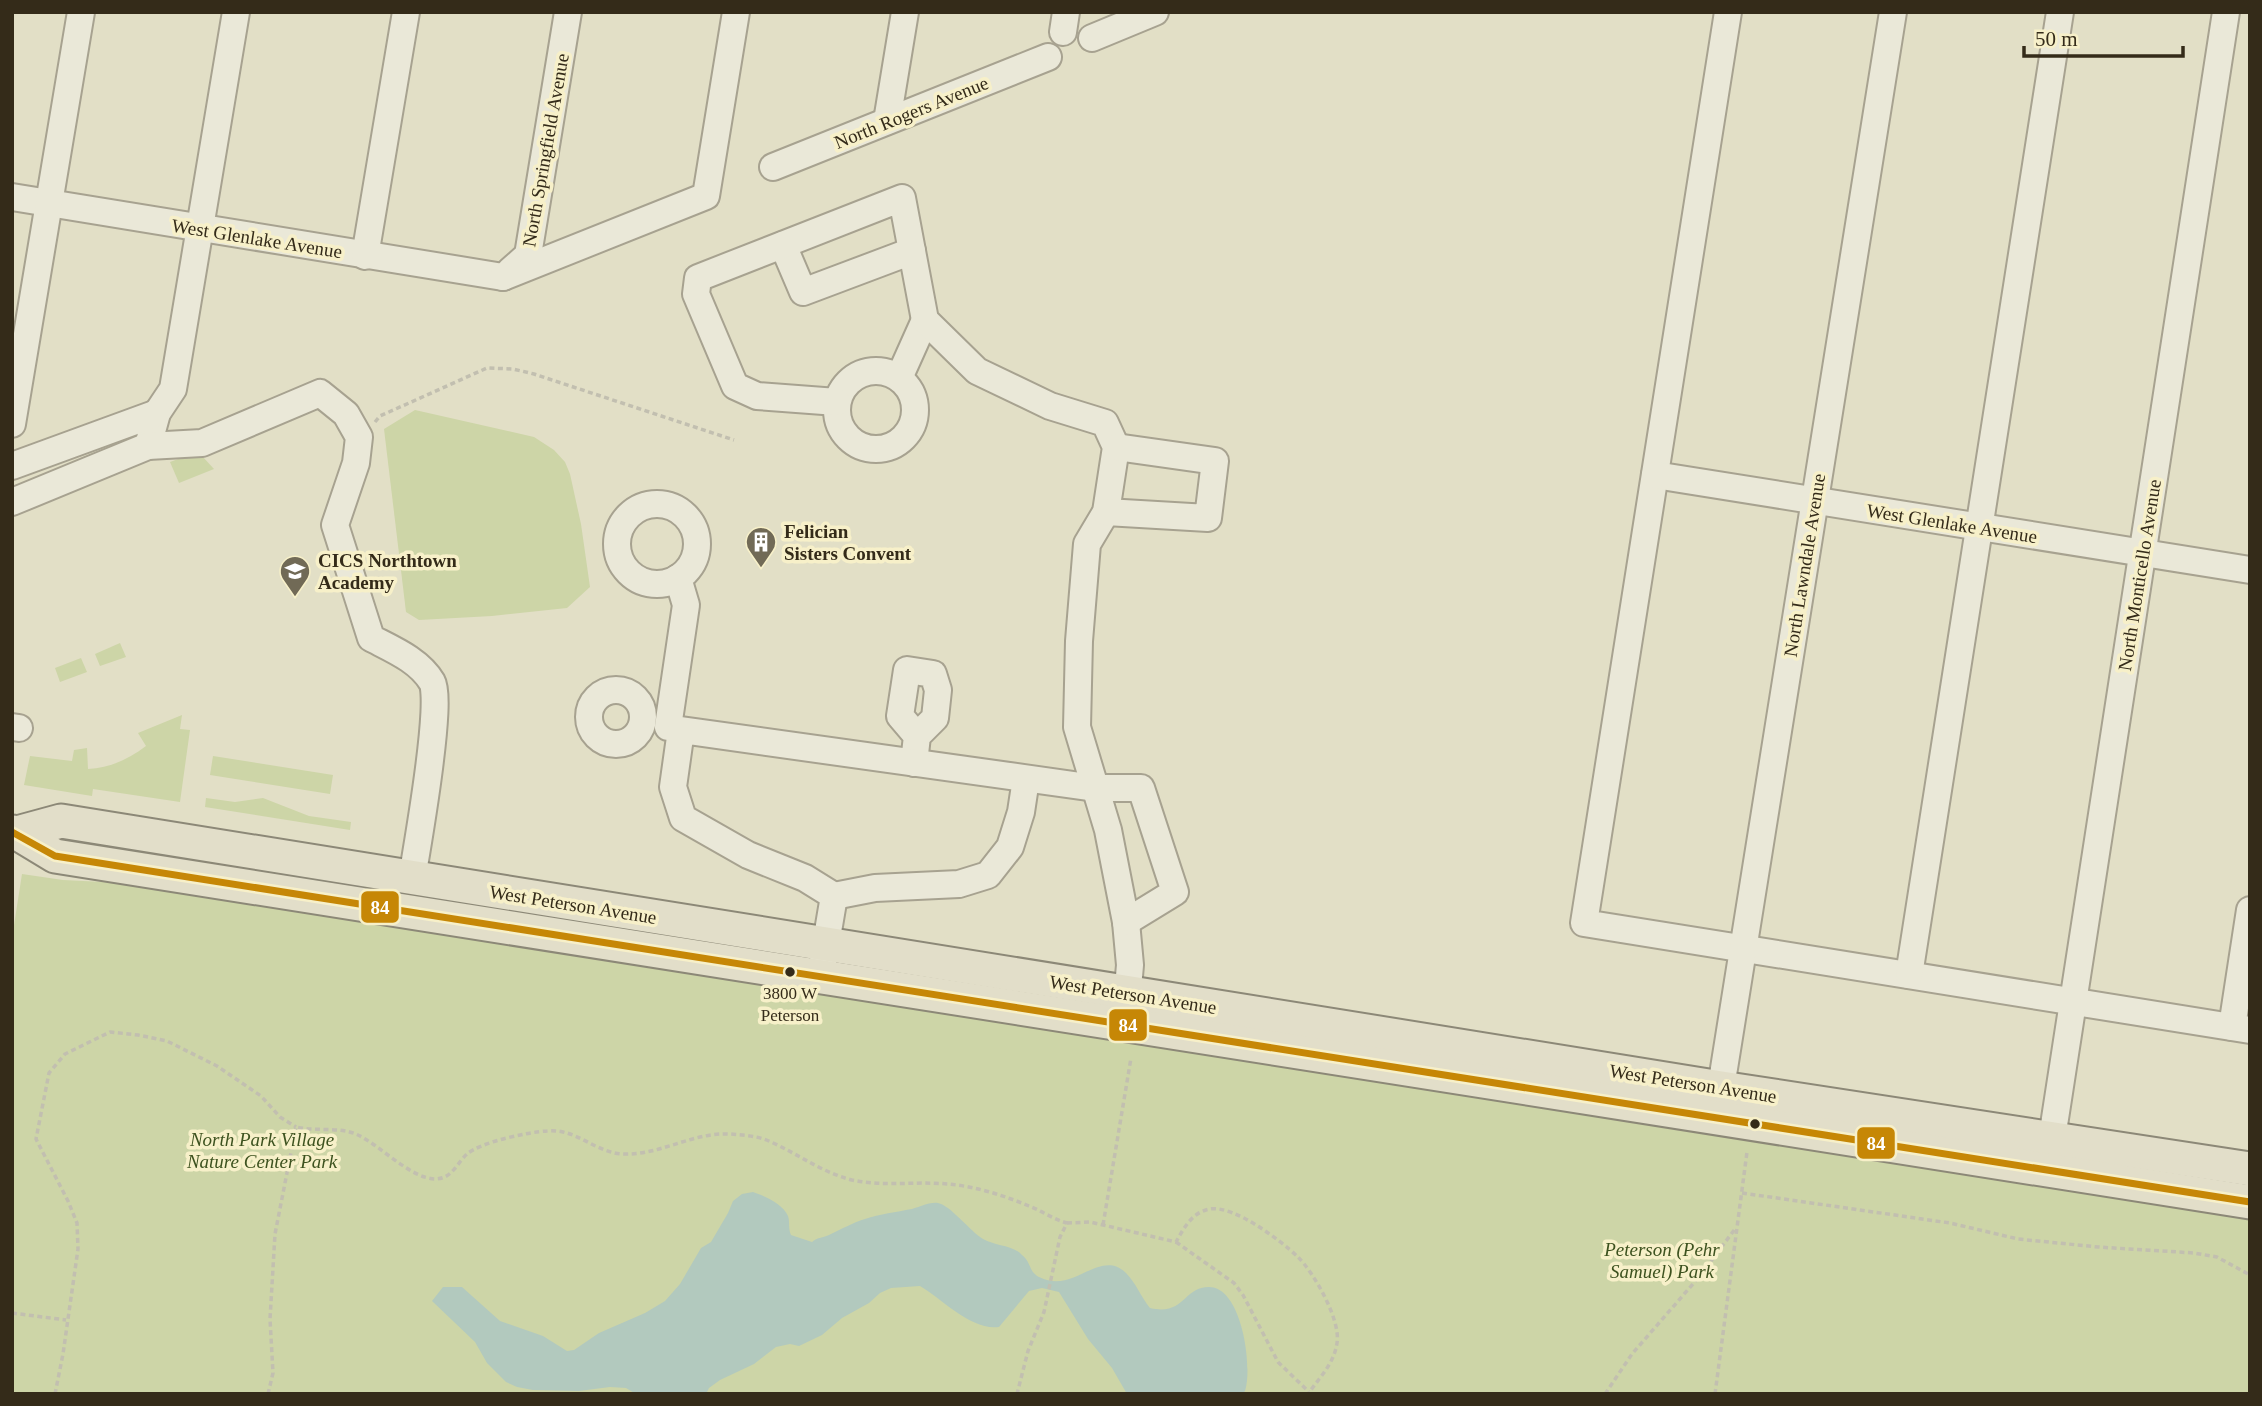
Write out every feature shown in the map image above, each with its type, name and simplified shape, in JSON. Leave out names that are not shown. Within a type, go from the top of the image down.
[{"type":"main road","name":"West Peterson Avenue","points":[[15,833],[61,821],[412,878],[824,961]]},
{"type":"main road","name":"West Peterson Avenue","points":[[15,833],[55,856],[824,961],[1718,1103],[2250,1202]]},
{"type":"main road","name":"West Peterson Avenue","points":[[1718,1103],[2052,1138],[2250,1169]]},
{"type":"street","points":[[12,424],[81,12]]},
{"type":"street","points":[[148,446],[157,413],[173,389],[236,12]]},
{"type":"street","points":[[365,256],[405,12]]},
{"type":"street","name":"North Springfield Avenue","points":[[503,277],[528,255],[568,12]]},
{"type":"street","points":[[503,277],[706,196],[736,12]]},
{"type":"street","points":[[887,121],[905,12]]},
{"type":"street","points":[[1092,38],[1156,12]]},
{"type":"street","points":[[1728,12],[1584,923],[2241,1029],[2250,910]]},
{"type":"street","name":"North Lawndale Avenue","points":[[1718,1103],[1893,12]]},
{"type":"street","points":[[1909,975],[2060,12]]},
{"type":"street","name":"North Monticello Avenue","points":[[2052,1138],[2226,12]]},
{"type":"street","name":"North Rogers Avenue","points":[[773,167],[1048,57]]},
{"type":"street","name":"West Glenlake Avenue","points":[[12,197],[503,277]]},
{"type":"street","points":[[837,402],[757,396],[736,386],[695,294],[698,278],[902,198],[925,320],[899,378]]},
{"type":"street","points":[[783,245],[803,292],[912,251]]},
{"type":"street","points":[[925,320],[977,371],[1050,406],[1105,423],[1116,447],[1106,512],[1087,544],[1079,641],[1077,727],[1108,830],[1126,922],[1130,965],[1126,1009]]},
{"type":"street","points":[[878,371],[899,378],[913,396],[915,418],[904,438],[895,445],[873,450],[862,448],[852,442],[839,425],[837,402],[848,383],[856,376],[878,371]]},
{"type":"street","points":[[12,502],[148,446],[202,443],[320,393],[346,414],[359,437],[356,463],[335,526],[371,638],[411,660],[433,683],[436,715],[412,878]]},
{"type":"street","points":[[12,466],[157,413]]},
{"type":"street","points":[[1106,512],[1208,519],[1215,461],[1116,447]]},
{"type":"street","name":"West Glenlake Avenue","points":[[1655,475],[2250,570]]},
{"type":"street","points":[[678,578],[686,605],[664,727],[673,787],[683,818],[748,855],[805,878],[834,896],[875,888],[959,884],[988,874],[1010,847],[1021,812],[1026,779]]},
{"type":"street","points":[[664,727],[1095,788],[1141,788],[1175,892],[1126,922]]},
{"type":"street","points":[[914,763],[916,736]]},
{"type":"street","points":[[824,961],[834,896]]},
{"type":"path","points":[[373,424],[380,416],[487,368],[513,369],[734,440]]},
{"type":"path","points":[[55,1394],[78,1249],[77,1223],[36,1139],[50,1073],[65,1054],[110,1032],[167,1041],[217,1066],[261,1096],[280,1116],[296,1127],[309,1130],[345,1130],[359,1135],[425,1177],[439,1179],[449,1174],[464,1156],[476,1147],[545,1131],[558,1130],[574,1134],[602,1149],[628,1154],[646,1152],[711,1134],[755,1137],[769,1141],[832,1174],[875,1184],[947,1184],[970,1188],[1030,1206],[1067,1223],[1090,1222],[1176,1242],[1234,1283],[1278,1362],[1309,1393],[1329,1367],[1338,1342],[1337,1326],[1312,1275],[1299,1258],[1241,1216],[1225,1210],[1210,1209],[1198,1214],[1186,1224],[1176,1242]]},
{"type":"path","points":[[1103,1226],[1131,1058]]},
{"type":"path","points":[[268,1394],[273,1373],[270,1319],[275,1234],[296,1127]]},
{"type":"path","points":[[1715,1394],[1747,1152]]},
{"type":"path","points":[[1742,1194],[1950,1223],[2018,1239],[2194,1253],[2217,1257],[2249,1274]]},
{"type":"path","points":[[1017,1394],[1028,1351],[1049,1292],[1060,1237],[1067,1223]]},
{"type":"path","points":[[1605,1394],[1632,1354],[1699,1277],[1737,1227]]},
{"type":"path","points":[[12,1313],[66,1320]]},
{"type":"green space","points":[[415,410],[534,437],[554,450],[565,462],[581,524],[590,587],[567,608],[419,620],[406,612],[384,429]]},
{"type":"green space","points":[[192,454],[202,456],[214,469],[179,483],[170,462]]},
{"type":"green space","points":[[120,643],[126,657],[100,666],[95,654]]},
{"type":"green space","points":[[81,658],[87,672],[60,682],[55,668]]},
{"type":"green space","points":[[182,715],[180,729],[190,730],[180,802],[93,789],[92,796],[24,785],[30,756],[72,761],[74,750],[87,748],[88,769],[112,765],[146,746],[138,733]]},
{"type":"green space","points":[[213,756],[333,775],[330,794],[210,775]]},
{"type":"green space","points":[[206,798],[235,802],[263,798],[309,816],[351,822],[350,830],[205,807]]},
{"type":"green space","name":"North Park Village Nature Center Park","points":[[22,874],[63,880],[145,884],[2250,1217],[2250,1394],[12,1394],[12,938]]},
{"type":"shaded area","points":[[753,1192],[782,1208],[788,1216],[791,1235],[812,1242],[865,1219],[938,1203],[948,1208],[983,1239],[1018,1252],[1040,1278],[1058,1281],[1098,1267],[1117,1267],[1130,1277],[1150,1308],[1162,1309],[1177,1305],[1200,1288],[1220,1290],[1230,1300],[1242,1330],[1247,1365],[1245,1391],[1242,1394],[1127,1394],[1059,1292],[1042,1288],[1029,1291],[999,1327],[989,1327],[968,1319],[920,1286],[891,1288],[842,1318],[822,1335],[799,1346],[790,1344],[776,1347],[754,1364],[720,1380],[709,1388],[706,1394],[636,1394],[626,1388],[610,1387],[579,1391],[517,1387],[506,1382],[487,1363],[475,1342],[432,1301],[443,1287],[462,1287],[500,1321],[543,1336],[567,1351],[574,1350],[599,1333],[665,1301],[680,1284],[701,1248],[711,1242],[733,1201],[742,1194]]},
{"type":"transit line","name":"84","points":[[12,832],[55,856],[2250,1202]]},
{"type":"place","name":"Felician Sisters Convent","points":[[761,569]]},
{"type":"place","name":"CICS Northtown Academy","points":[[295,598]]},
{"type":"place","name":"3800 W Peterson","points":[[790,972]]},
{"type":"park label","name":"Peterson (Pehr Samuel) Park","points":[[1662,1260]]}]
